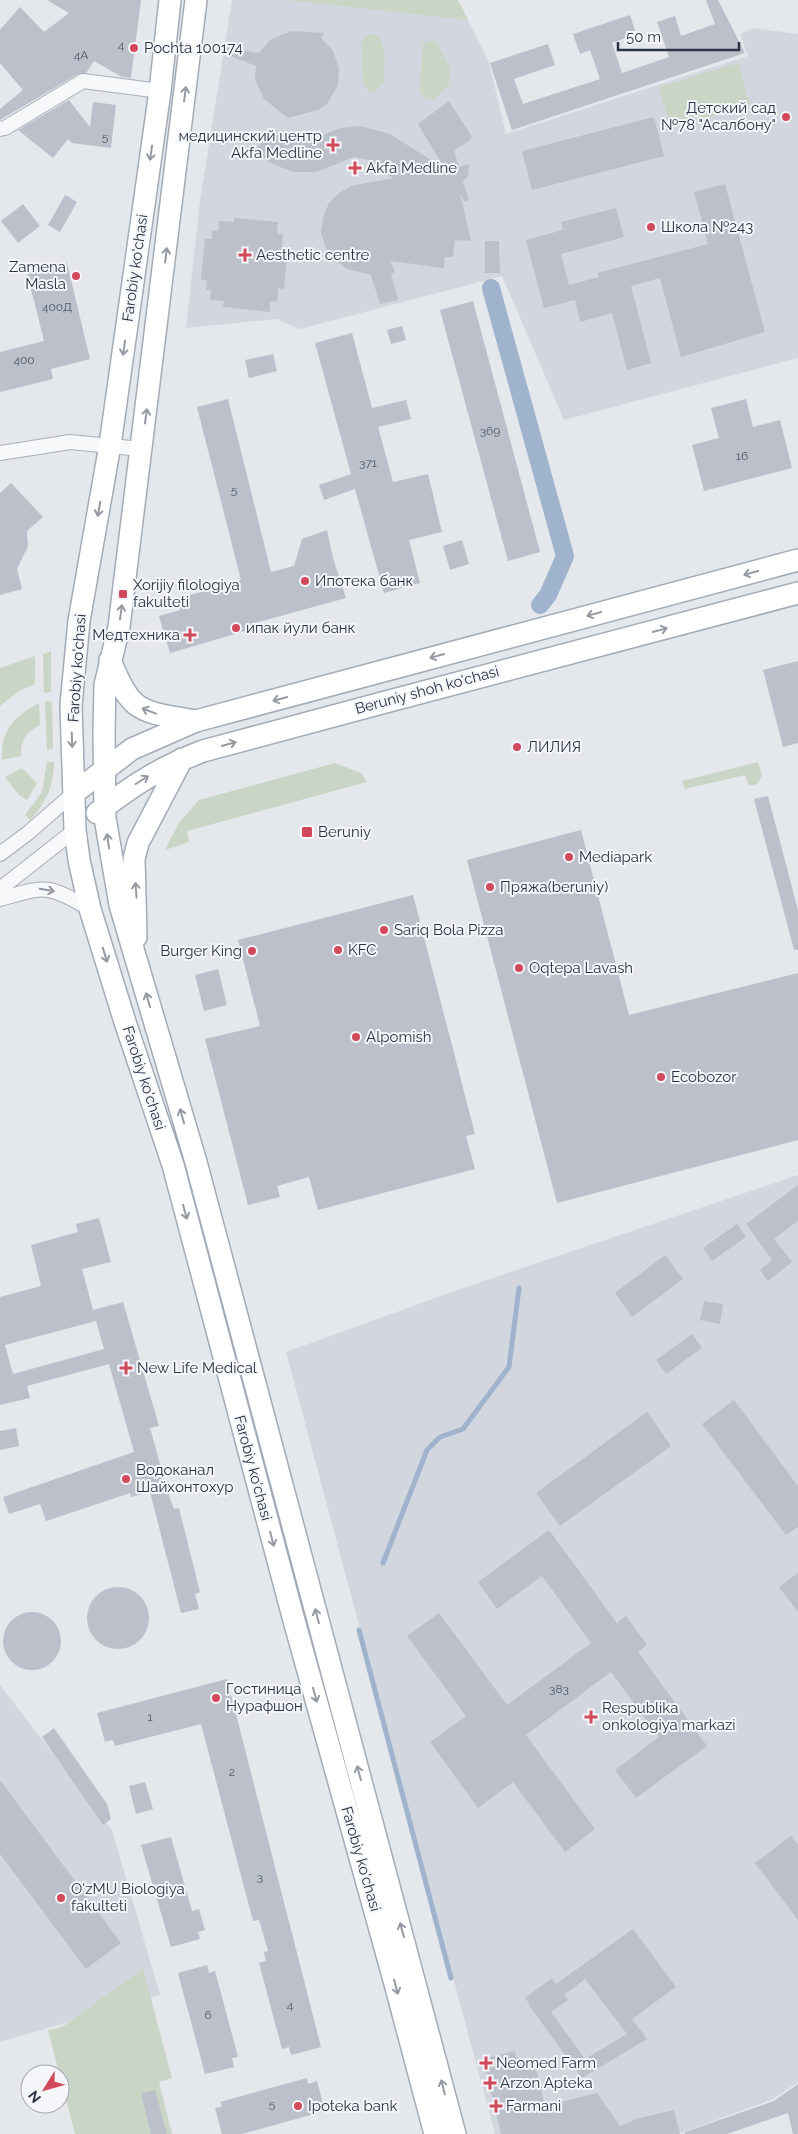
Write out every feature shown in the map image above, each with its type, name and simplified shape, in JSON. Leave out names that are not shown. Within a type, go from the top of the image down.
[{"type":"main road","name":"Farobiy ko'chasi","points":[[170,0],[160,91],[110,445],[79,621],[71,705],[75,830],[79,860],[90,909],[173,1165],[293,1617],[389,1960],[435,2134]]},
{"type":"main road","name":"Farobiy ko'chasi","points":[[196,0],[119,627],[105,685],[105,807],[108,846],[120,905],[196,1162],[455,2134]]},
{"type":"main road","name":"Beruniy shoh ko'chasi","points":[[74,793],[132,749],[196,721],[798,560]]},
{"type":"main road","name":"Beruniy shoh ko'chasi","points":[[75,830],[142,779],[182,759],[212,749],[518,665],[634,638],[798,593]]},
{"type":"main road","points":[[110,660],[126,695],[134,705],[155,714],[196,721]]},
{"type":"main road","points":[[136,956],[137,900],[134,859],[138,843],[182,759]]},
{"type":"main road","points":[[74,793],[105,807]]},
{"type":"street","points":[[0,129],[5,128],[83,81],[160,91]]},
{"type":"street","points":[[0,453],[70,442],[142,448]]},
{"type":"street","points":[[0,854],[28,833],[74,793]]},
{"type":"street","points":[[0,889],[75,830]]},
{"type":"street","points":[[0,899],[46,888],[66,895],[90,909]]},
{"type":"shaded area","points":[[232,0],[458,0],[489,63],[506,134],[748,56],[740,34],[753,28],[798,34],[798,358],[564,420],[502,276],[300,329],[276,319],[186,328],[200,201]]},
{"type":"shaded area","name":"Respublika onkologiya markazi","points":[[798,1175],[798,2082],[771,2100],[678,2134],[495,2134],[286,1352],[466,1287]]},
{"type":"shaded area","points":[[0,1685],[112,1830],[160,1995],[0,2042]]},
{"type":"green space","points":[[287,0],[458,0],[468,20]]},
{"type":"green space","points":[[367,34],[374,35],[379,39],[385,60],[384,82],[374,93],[369,91],[366,86],[363,74],[361,42]]},
{"type":"green space","points":[[432,40],[438,43],[451,74],[448,85],[434,100],[425,98],[420,90],[422,48],[424,43]]},
{"type":"green space","points":[[738,63],[750,104],[671,128],[659,87]]},
{"type":"green space","points":[[51,651],[51,692],[44,693],[43,654]]},
{"type":"green space","points":[[35,656],[35,684],[20,690],[0,706],[0,668]]},
{"type":"green space","points":[[45,701],[52,702],[53,749],[47,750]]},
{"type":"green space","points":[[39,703],[40,725],[31,731],[23,741],[21,756],[2,760],[2,749],[6,732],[16,719]]},
{"type":"green space","points":[[47,762],[54,762],[51,786],[45,800],[30,820],[25,815],[42,792]]},
{"type":"green space","points":[[758,762],[762,776],[757,784],[749,786],[745,775],[685,789],[682,781]]},
{"type":"green space","points":[[335,763],[361,773],[367,782],[187,831],[189,842],[165,850],[179,823],[199,800]]},
{"type":"green space","points":[[22,768],[37,783],[27,800],[19,795],[5,777]]},
{"type":"green space","points":[[143,1969],[172,2078],[159,2082],[172,2134],[75,2134],[70,2114],[70,2064],[57,2064],[48,2030],[62,2027]]},
{"type":"building","points":[[47,0],[141,0],[131,78],[122,77],[94,61],[86,73],[78,74],[0,120],[0,109],[23,90],[0,63],[0,30],[20,7],[44,32],[69,13]]},
{"type":"building","points":[[706,0],[718,0],[745,53],[512,130],[490,63],[548,44],[555,65],[514,79],[523,104],[600,79],[590,50],[580,54],[573,34],[630,15],[636,34],[612,43],[622,73],[669,57],[657,22],[675,16],[681,36],[715,24]]},
{"type":"building","points":[[291,31],[324,33],[321,38],[333,51],[339,68],[338,85],[327,104],[318,110],[288,118],[264,99],[255,80],[256,66],[223,53],[224,47],[259,53],[270,40]]},
{"type":"building","points":[[69,100],[90,127],[93,102],[116,105],[111,148],[72,143],[68,139],[53,158],[18,130]]},
{"type":"building","points":[[449,101],[472,137],[468,142],[454,150],[459,167],[469,164],[468,175],[463,182],[469,200],[465,202],[460,194],[471,241],[455,240],[453,257],[445,257],[444,268],[390,261],[395,272],[391,274],[398,300],[380,304],[371,275],[347,269],[335,260],[326,248],[321,233],[323,217],[329,203],[339,193],[351,186],[393,178],[369,160],[354,157],[316,172],[293,172],[270,163],[255,149],[272,134],[310,141],[340,128],[360,126],[390,134],[445,169],[418,124]]},
{"type":"building","points":[[654,117],[664,156],[532,190],[522,151]]},
{"type":"building","points":[[725,184],[765,332],[681,357],[660,278],[631,286],[651,363],[627,370],[612,313],[580,322],[575,300],[544,308],[526,240],[563,230],[561,222],[616,208],[624,237],[561,254],[569,285],[599,277],[597,273],[708,244],[694,192]]},
{"type":"building","points":[[65,195],[77,202],[60,232],[48,225]]},
{"type":"building","points":[[23,204],[40,226],[18,243],[1,221]]},
{"type":"building","points":[[234,218],[278,222],[277,234],[283,234],[282,249],[288,250],[284,289],[278,288],[277,302],[270,301],[270,312],[223,307],[224,301],[210,300],[211,290],[206,290],[207,280],[201,280],[205,239],[212,239],[212,230],[218,231],[219,221],[234,222]]},
{"type":"building","points":[[485,241],[499,241],[500,273],[485,273]]},
{"type":"building","points":[[67,263],[90,359],[51,369],[53,379],[0,392],[0,352],[44,341],[27,273]]},
{"type":"building","points":[[473,301],[540,552],[508,561],[440,310]]},
{"type":"building","points":[[402,326],[406,340],[391,344],[387,330]]},
{"type":"building","points":[[352,333],[372,408],[406,400],[411,419],[378,427],[393,482],[428,474],[442,532],[409,540],[420,583],[384,593],[355,489],[324,500],[319,485],[351,474],[315,343]]},
{"type":"building","points":[[273,354],[277,371],[249,378],[245,360]]},
{"type":"building","points":[[228,399],[271,572],[294,566],[302,539],[327,530],[333,558],[346,598],[251,624],[252,629],[170,653],[159,616],[180,610],[177,599],[241,580],[197,407]]},
{"type":"building","points":[[746,399],[753,427],[780,420],[792,468],[704,491],[692,445],[719,438],[711,408]]},
{"type":"building","points":[[11,483],[43,517],[27,531],[28,546],[17,569],[22,589],[0,595],[0,493]]},
{"type":"building","points":[[462,540],[469,564],[450,570],[443,546]]},
{"type":"building","points":[[798,661],[798,743],[783,747],[763,670]]},
{"type":"building","points":[[768,796],[798,910],[798,950],[794,950],[754,799]]},
{"type":"building","name":"Ecobozor","points":[[581,830],[629,1015],[798,973],[798,1140],[557,1203],[467,860]]},
{"type":"building","name":"Alpomish","points":[[413,895],[475,1134],[466,1136],[475,1169],[318,1210],[309,1177],[277,1186],[280,1197],[248,1205],[205,1039],[260,1026],[238,940]]},
{"type":"building","points":[[218,969],[227,1005],[204,1011],[195,975]]},
{"type":"building","points":[[798,1185],[798,1221],[774,1239],[792,1262],[768,1281],[760,1270],[772,1260],[746,1224]]},
{"type":"building","points":[[99,1218],[111,1262],[82,1269],[93,1310],[123,1302],[159,1426],[150,1428],[168,1493],[174,1509],[179,1508],[200,1592],[195,1594],[199,1609],[181,1613],[150,1492],[131,1497],[130,1493],[46,1521],[40,1504],[9,1514],[3,1497],[134,1452],[109,1364],[27,1386],[30,1398],[0,1405],[0,1297],[41,1286],[31,1245],[78,1232],[76,1224]],"holes":[[[94,1313],[104,1349],[13,1374],[5,1345],[96,1321]]]},
{"type":"building","points":[[737,1224],[746,1237],[712,1261],[703,1248]]},
{"type":"building","points":[[665,1255],[683,1279],[632,1317],[615,1293]]},
{"type":"building","points":[[704,1301],[723,1304],[720,1324],[700,1320]]},
{"type":"building","points":[[692,1334],[702,1348],[666,1374],[656,1360]]},
{"type":"building","points":[[734,1400],[798,1486],[798,1527],[786,1535],[702,1424]]},
{"type":"building","points":[[647,1412],[671,1446],[560,1526],[536,1493]]},
{"type":"building","points":[[16,1428],[19,1446],[0,1450],[0,1431]]},
{"type":"building","points":[[549,1530],[617,1623],[626,1616],[647,1645],[638,1652],[707,1746],[636,1798],[615,1770],[659,1737],[611,1672],[526,1735],[595,1829],[565,1852],[513,1782],[478,1808],[430,1742],[466,1716],[407,1636],[439,1613],[507,1705],[591,1643],[542,1576],[497,1609],[478,1582]]},
{"type":"building","points":[[798,1573],[798,1612],[779,1587]]},
{"type":"building","points":[[118,1587],[130,1589],[140,1596],[147,1606],[149,1618],[147,1630],[140,1640],[130,1647],[118,1649],[106,1647],[96,1640],[89,1630],[87,1618],[89,1606],[96,1596],[106,1589]]},
{"type":"building","points":[[32,1612],[43,1614],[56,1625],[61,1641],[59,1652],[48,1665],[32,1670],[21,1668],[8,1657],[3,1641],[5,1630],[16,1617]]},
{"type":"building","points":[[227,1679],[321,2047],[291,2055],[289,2047],[282,2049],[259,1963],[266,1961],[264,1952],[268,1951],[259,1920],[253,1921],[201,1724],[115,1746],[113,1740],[105,1742],[97,1713]]},
{"type":"building","points":[[54,1728],[107,1804],[111,1819],[103,1825],[42,1737]]},
{"type":"building","name":"O'zMU Biologiya fakulteti","points":[[0,1780],[121,1943],[86,1969],[0,1854]]},
{"type":"building","points":[[145,1782],[153,1809],[136,1814],[129,1786]]},
{"type":"building","points":[[791,1836],[798,1845],[798,1920],[755,1863]]},
{"type":"building","points":[[171,1837],[192,1911],[199,1909],[205,1930],[198,1932],[200,1939],[171,1947],[141,1845]]},
{"type":"building","points":[[633,1929],[676,1987],[632,2019],[647,2039],[582,2078],[525,1998],[552,1978],[556,1984]],"holes":[[[585,1979],[627,2034],[585,2059],[551,2012],[568,2000],[564,1995]]]},
{"type":"building","points":[[207,1965],[209,1973],[215,1971],[238,2057],[232,2058],[234,2067],[205,2074],[178,1973]]},
{"type":"building","points":[[515,2051],[517,2061],[533,2057],[545,2106],[597,2093],[620,2126],[636,2119],[674,2110],[680,2134],[501,2134],[483,2059]]},
{"type":"building","points":[[307,2078],[308,2084],[317,2081],[325,2111],[242,2134],[222,2134],[215,2108],[222,2107],[220,2102]]},
{"type":"building","points":[[798,2084],[798,2134],[793,2134],[788,2113],[727,2134],[685,2134],[685,2132],[774,2101]]},
{"type":"building","points":[[155,2090],[167,2134],[151,2134],[141,2093]]},
{"type":"waterway","points":[[491,288],[565,556],[548,595],[540,605]]},
{"type":"waterway","points":[[383,1563],[427,1450],[440,1437],[463,1429],[509,1367],[519,1288]]},
{"type":"waterway","points":[[359,1630],[451,1978]]},
{"type":"place","name":"Pochta 100174","points":[[134,48]]},
{"type":"place","name":"Детский сад №78 \"Асалбону\"","points":[[786,117]]},
{"type":"place","name":"медицинский центр Akfa Medline","points":[[333,145]]},
{"type":"place","name":"Akfa Medline","points":[[355,168]]},
{"type":"place","name":"Школа №243","points":[[651,227]]},
{"type":"place","name":"Aesthetic centre","points":[[245,255]]},
{"type":"place","name":"Zamena Masla","points":[[76,276]]},
{"type":"place","name":"Ипотека банк","points":[[305,581]]},
{"type":"place","name":"Xorijiy filologiya fakulteti","points":[[123,594]]},
{"type":"place","name":"ипак йули банк","points":[[236,628]]},
{"type":"place","name":"Медтехника","points":[[190,635]]},
{"type":"place","name":"ЛИЛИЯ","points":[[517,747]]},
{"type":"place","name":"Beruniy","points":[[307,832]]},
{"type":"place","name":"Mediapark","points":[[569,857]]},
{"type":"place","name":"Пряжа(beruniy)","points":[[490,887]]},
{"type":"place","name":"Sariq Bola Pizza","points":[[384,930]]},
{"type":"place","name":"KFC","points":[[338,950]]},
{"type":"place","name":"Burger King","points":[[252,951]]},
{"type":"place","name":"Oqtepa Lavash","points":[[519,968]]},
{"type":"place","name":"Alpomish","points":[[356,1037]]},
{"type":"place","name":"Ecobozor","points":[[661,1077]]},
{"type":"place","name":"New Life Medical","points":[[126,1368]]},
{"type":"place","name":"Водоканал Шайхонтохур","points":[[126,1479]]},
{"type":"place","name":"Гостиница Нурафшон","points":[[216,1698]]},
{"type":"place","name":"Respublika onkologiya markazi","points":[[591,1717]]},
{"type":"place","name":"O'zMU Biologiya fakulteti","points":[[61,1898]]},
{"type":"place","name":"Neomed Farm","points":[[486,2063]]},
{"type":"place","name":"Arzon Apteka","points":[[490,2083]]},
{"type":"place","name":"Ipoteka bank","points":[[298,2106]]},
{"type":"place","name":"Farmani","points":[[496,2106]]}]
